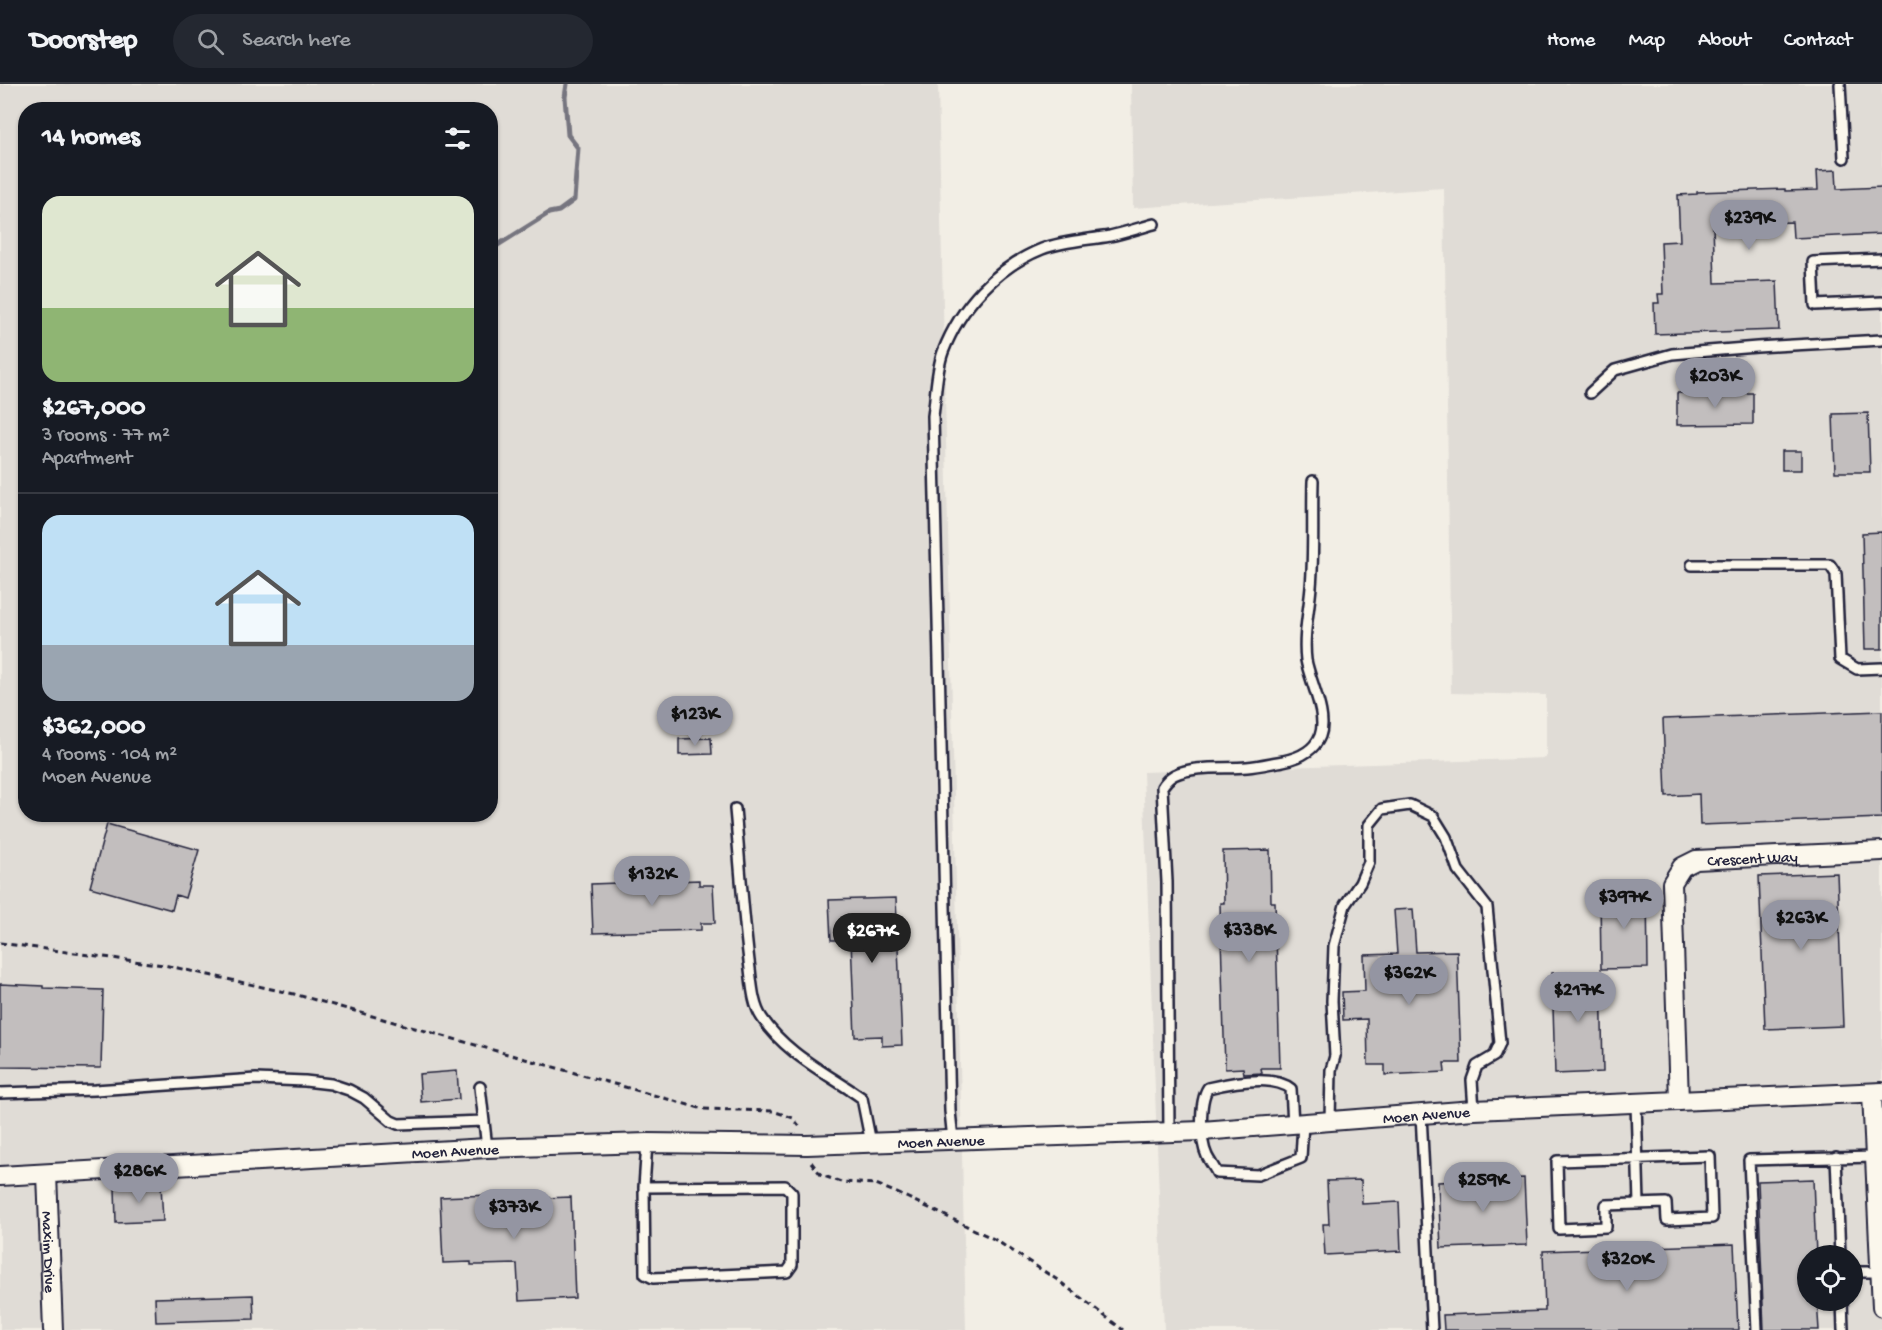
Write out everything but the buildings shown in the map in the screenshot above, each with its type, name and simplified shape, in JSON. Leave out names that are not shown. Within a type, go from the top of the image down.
[{"type":"street","name":"Crescent Way","points":[[1679,1101],[1672,883],[1682,867],[1696,860],[1882,851]]},
{"type":"street","name":"Moen Avenue","points":[[0,1176],[487,1148],[647,1143],[807,1145],[1202,1131],[1474,1110],[1877,1093]]},
{"type":"street","points":[[1877,1093],[1875,1157],[1879,1196],[1882,1307]]},
{"type":"street","name":"Maxim Drive","points":[[47,1174],[53,1330]]},
{"type":"lane","points":[[1840,84],[1844,158]]},
{"type":"lane","points":[[953,1140],[950,1111],[933,416],[943,354],[962,314],[995,278],[1015,263],[1043,249],[1154,224]]},
{"type":"lane","points":[[1882,259],[1813,261],[1815,305],[1882,302]]},
{"type":"lane","points":[[1590,393],[1615,370],[1672,354],[1882,339]]},
{"type":"lane","points":[[1168,1131],[1168,903],[1162,788],[1165,781],[1174,775],[1190,771],[1250,767],[1291,759],[1315,745],[1320,735],[1322,725],[1320,710],[1306,662],[1305,647],[1311,585],[1313,481]]},
{"type":"lane","points":[[1692,565],[1830,565],[1836,574],[1840,659],[1857,669],[1882,668]]},
{"type":"lane","points":[[1330,1121],[1331,1070],[1335,1056],[1332,1002],[1334,946],[1345,905],[1360,884],[1369,862],[1369,825],[1382,809],[1410,805],[1433,816],[1446,837],[1458,870],[1487,908],[1500,1042],[1494,1056],[1478,1066],[1472,1080],[1474,1110]]},
{"type":"lane","points":[[735,809],[745,934],[754,996],[760,1016],[779,1040],[798,1057],[862,1098],[871,1143]]},
{"type":"lane","points":[[0,1093],[96,1090],[256,1079],[305,1081],[331,1084],[349,1090],[364,1098],[391,1121],[398,1124],[483,1121]]},
{"type":"lane","points":[[1269,1081],[1291,1089],[1298,1123],[1301,1158],[1258,1175],[1217,1173],[1206,1154],[1202,1131],[1204,1095],[1208,1088],[1226,1084],[1269,1081]]},
{"type":"lane","points":[[480,1087],[487,1148]]},
{"type":"lane","points":[[1636,1103],[1639,1204]]},
{"type":"lane","points":[[1422,1114],[1432,1330]]},
{"type":"lane","points":[[644,1187],[785,1186],[792,1193],[792,1265],[787,1272],[653,1278],[645,1274],[644,1187],[647,1143]]},
{"type":"lane","points":[[1710,1156],[1712,1218],[1667,1220],[1666,1203],[1606,1205],[1606,1227],[1559,1229],[1557,1161],[1639,1159],[1710,1156]]},
{"type":"lane","points":[[1836,1157],[1840,1245]]},
{"type":"lane","points":[[1757,1330],[1749,1160],[1875,1157]]},
{"type":"lane","points":[[1863,1274],[1881,1277]]},
{"type":"lane","points":[[1842,1311],[1843,1330]]},
{"type":"path","points":[[0,943],[164,965],[294,994],[703,1109],[773,1111],[793,1118],[802,1130],[811,1161],[821,1175],[841,1182],[876,1184],[994,1239],[1059,1281],[1123,1330]]},
{"type":"shaded area","points":[[0,84],[938,84],[966,1330],[0,1330]]},
{"type":"shaded area","points":[[1131,84],[1882,84],[1882,1330],[1164,1330],[1143,772],[1546,758],[1546,695],[1451,693],[1444,188],[1133,208]]},
{"type":"waterway","points":[[498,245],[549,213],[559,211],[574,200],[578,148],[568,135],[565,97],[567,84]]}]
